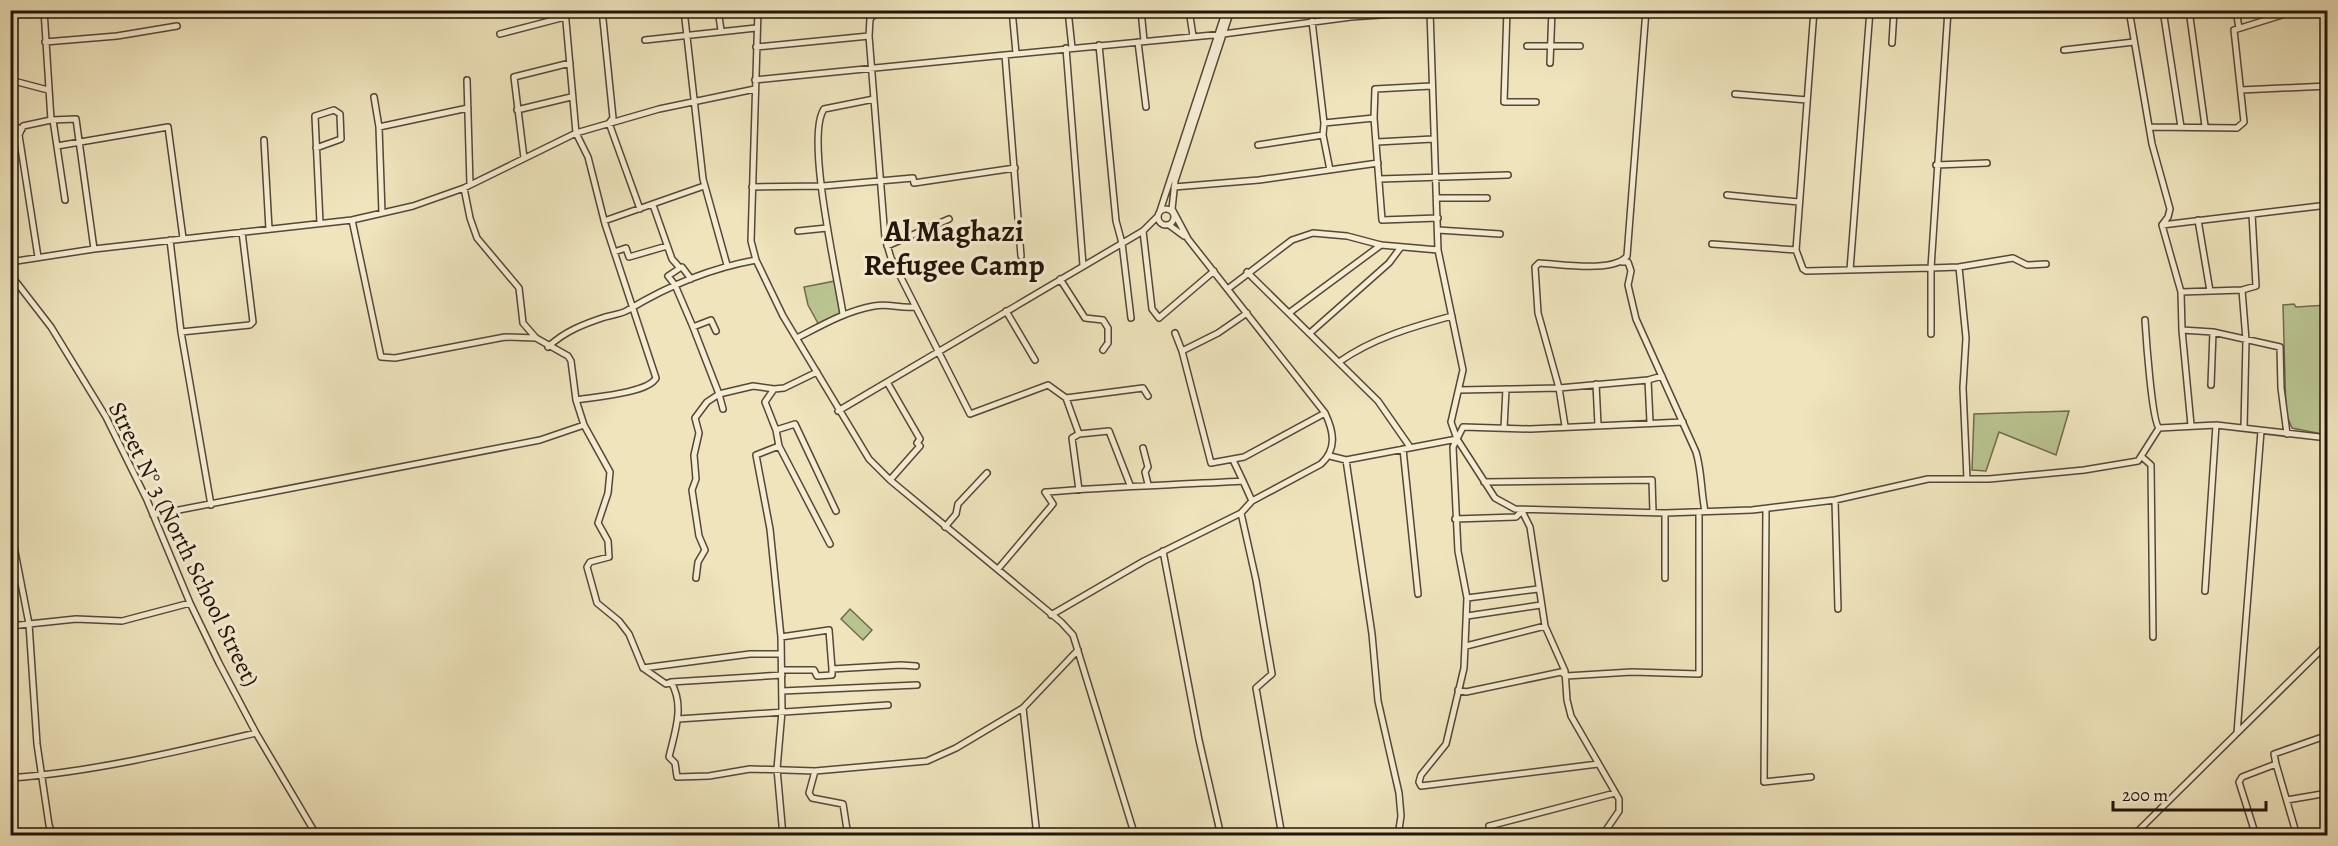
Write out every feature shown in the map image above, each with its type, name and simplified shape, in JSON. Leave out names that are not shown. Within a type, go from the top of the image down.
[{"type":"street","points":[[44,10],[48,90],[64,200]]},
{"type":"street","points":[[602,10],[613,118],[609,123]]},
{"type":"street","points":[[684,10],[704,186],[727,265]]},
{"type":"street","points":[[718,10],[721,30]]},
{"type":"street","points":[[758,10],[751,241],[756,260],[769,289],[857,444],[890,480],[998,569],[1072,634],[1135,836]]},
{"type":"street","points":[[879,10],[870,19],[869,36],[887,246],[915,306],[970,414],[1048,385],[1066,398],[1079,434]]},
{"type":"street","points":[[1012,10],[1016,53]]},
{"type":"street","points":[[1068,10],[1083,265]]},
{"type":"street","points":[[1141,10],[1146,107]]},
{"type":"street","points":[[1189,10],[1193,36]]},
{"type":"street","points":[[1159,214],[1173,182],[1226,10]]},
{"type":"street","points":[[1220,35],[1231,10]]},
{"type":"street","points":[[1330,10],[1331,19]]},
{"type":"street","points":[[755,80],[1220,35],[1331,19],[1453,10]]},
{"type":"street","points":[[1507,10],[1504,102],[1536,102]]},
{"type":"street","points":[[1551,10],[1551,63]]},
{"type":"street","points":[[1622,262],[1627,256],[1629,241],[1646,10]]},
{"type":"street","points":[[1814,10],[1796,250],[1803,269],[1806,271],[1959,267],[2013,258],[2027,265],[2046,264]]},
{"type":"street","points":[[1850,270],[1870,10]]},
{"type":"street","points":[[1892,43],[1894,10]]},
{"type":"street","points":[[1931,334],[1931,268],[1936,165],[1946,73],[1948,10]]},
{"type":"street","points":[[2129,10],[2150,127],[2170,209],[2168,218],[2162,225]]},
{"type":"street","points":[[2163,10],[2181,127]]},
{"type":"street","points":[[2189,10],[2205,126]]},
{"type":"street","points":[[2236,10],[2239,28]]},
{"type":"street","points":[[2150,127],[2238,128],[2244,122],[2234,30],[2298,10]]},
{"type":"street","points":[[1430,11],[1438,250],[1462,370],[1451,422],[1457,439],[1495,498],[1522,512],[1665,513],[1766,509],[1835,500],[1928,479],[1967,479],[2084,470],[2138,461],[2159,428]]},
{"type":"street","points":[[500,34],[565,14],[571,98],[576,132],[588,157],[604,221],[656,380],[636,389],[576,400]]},
{"type":"street","points":[[1312,21],[1324,123],[1323,135],[1330,170]]},
{"type":"street","points":[[45,42],[117,36],[177,26]]},
{"type":"street","points":[[645,40],[756,28]]},
{"type":"street","points":[[756,47],[869,36]]},
{"type":"street","points":[[2064,50],[2134,42]]},
{"type":"street","points":[[1099,45],[1116,221],[1122,243],[1131,318]]},
{"type":"street","points":[[1527,46],[1580,46]]},
{"type":"street","points":[[1005,55],[1021,256]]},
{"type":"street","points":[[524,158],[514,77],[570,63]]},
{"type":"street","points":[[10,80],[48,90]]},
{"type":"street","points":[[467,80],[467,186],[470,218],[477,238],[519,288],[523,323],[536,338],[571,361],[576,400],[584,425],[610,472],[608,493],[598,523],[608,541],[609,557],[590,562],[587,567],[597,603],[619,621],[629,634],[643,668],[666,684],[814,670],[817,676],[832,675],[830,630],[781,637]]},
{"type":"street","points":[[1431,86],[1375,89],[1374,118],[1382,220],[1438,218]]},
{"type":"street","points":[[2241,90],[2328,86]]},
{"type":"street","points":[[10,262],[183,238],[352,220],[413,206],[467,186],[576,132],[696,100],[755,89]]},
{"type":"street","points":[[1735,94],[1807,100]]},
{"type":"street","points":[[374,97],[379,127],[382,213]]},
{"type":"street","points":[[517,110],[571,98]]},
{"type":"street","points":[[843,314],[827,228],[817,152],[818,118],[824,109],[874,99]]},
{"type":"street","points":[[379,127],[468,108]]},
{"type":"street","points":[[316,148],[341,139],[340,114],[334,110],[315,116],[316,148],[320,223]]},
{"type":"street","points":[[1324,123],[1374,118]]},
{"type":"street","points":[[38,257],[19,135],[23,126],[52,120],[76,119],[94,249]]},
{"type":"street","points":[[609,123],[640,209]]},
{"type":"street","points":[[10,126],[21,129]]},
{"type":"street","points":[[57,146],[168,127],[183,238]]},
{"type":"street","points":[[1258,145],[1323,135]]},
{"type":"street","points":[[1377,142],[1433,139]]},
{"type":"street","points":[[264,141],[269,229]]},
{"type":"street","points":[[1173,182],[1330,170],[1378,163]]},
{"type":"street","points":[[1936,165],[1987,163]]},
{"type":"street","points":[[752,187],[823,186],[913,178],[914,183],[1015,168]]},
{"type":"street","points":[[1379,179],[1508,175]]},
{"type":"street","points":[[1145,229],[1172,222],[1173,182]]},
{"type":"street","points":[[604,221],[704,186]]},
{"type":"street","points":[[1727,195],[1799,202]]},
{"type":"street","points":[[1437,198],[1487,198]]},
{"type":"street","points":[[653,205],[672,259],[680,268],[687,270],[692,279]]},
{"type":"street","points":[[2162,225],[2328,206]]},
{"type":"street","points":[[838,411],[1145,229],[1167,209],[1173,214],[1188,239],[1229,288],[1325,413],[1334,440],[1330,456],[1321,464],[1252,501],[1241,513],[1163,550],[1051,615]]},
{"type":"street","points":[[1159,214],[1165,225],[1188,239]]},
{"type":"street","points":[[2181,292],[2242,290],[2256,286],[2252,214]]},
{"type":"street","points":[[887,246],[949,219]]},
{"type":"street","points":[[352,220],[381,357],[395,358],[505,336],[536,338]]},
{"type":"street","points":[[2198,220],[2210,291]]},
{"type":"street","points":[[2162,225],[2181,292],[2182,330],[2191,425]]},
{"type":"street","points":[[798,231],[827,228]]},
{"type":"street","points":[[1145,229],[1152,309],[1159,318],[1214,271]]},
{"type":"street","points":[[1438,230],[1500,234]]},
{"type":"street","points":[[181,332],[250,325],[253,322],[242,231]]},
{"type":"street","points":[[1229,288],[1247,272],[1292,240],[1313,233],[1347,236],[1381,245],[1438,250]]},
{"type":"street","points":[[170,240],[181,332],[211,506]]},
{"type":"street","points":[[1712,244],[1796,250]]},
{"type":"street","points":[[1289,313],[1381,245]]},
{"type":"street","points":[[614,252],[626,248],[629,257],[667,246]]},
{"type":"street","points":[[1310,333],[1389,263],[1401,247]]},
{"type":"street","points":[[548,347],[557,338],[579,326],[628,310],[632,306],[727,265],[756,260]]},
{"type":"street","points":[[1458,690],[1466,692],[1561,672],[1566,676],[1632,672],[1699,674],[1702,472],[1683,422],[1636,319],[1628,285],[1631,267],[1628,262],[1610,267],[1539,263],[1535,267],[1538,313],[1558,387],[1565,426]]},
{"type":"street","points":[[1959,267],[1966,338],[1963,388],[1967,479]]},
{"type":"street","points":[[680,268],[668,276],[676,287],[693,327],[723,409]]},
{"type":"street","points":[[1247,272],[1378,401],[1407,448],[1418,594]]},
{"type":"street","name":"Street N° 3 (North School Street)","points":[[10,274],[51,327],[128,459],[189,603],[256,732],[317,836]]},
{"type":"street","points":[[1060,279],[1085,318],[1103,320],[1108,328],[1108,344],[1103,350]]},
{"type":"street","points":[[2242,290],[2246,340],[2244,428]]},
{"type":"street","points":[[797,338],[843,314],[875,306],[891,305],[900,308],[915,306]]},
{"type":"street","points":[[1006,311],[1035,360]]},
{"type":"street","points":[[1182,351],[1218,333],[1247,313]]},
{"type":"street","points":[[1339,362],[1361,347],[1412,327],[1452,316]]},
{"type":"street","points":[[693,327],[711,320],[716,331]]},
{"type":"street","points":[[2145,320],[2153,386],[2153,411],[2155,424],[2159,428]]},
{"type":"street","points":[[2182,330],[2213,333],[2280,347],[2281,388],[2287,434]]},
{"type":"street","points":[[1175,333],[1182,351],[1211,463],[1244,457],[1325,413]]},
{"type":"street","points":[[2211,385],[2213,333]]},
{"type":"street","points":[[696,578],[698,562],[705,550],[699,536],[692,490],[696,479],[694,455],[699,433],[695,418],[707,402],[719,394],[753,386],[784,388],[817,372]]},
{"type":"street","points":[[1458,390],[1558,387],[1648,380],[1662,376]]},
{"type":"street","points":[[1648,380],[1650,422]]},
{"type":"street","points":[[887,382],[920,439],[917,443],[920,446],[890,480]]},
{"type":"street","points":[[1596,384],[1598,425]]},
{"type":"street","points":[[1066,398],[1143,388],[1148,396]]},
{"type":"street","points":[[1504,428],[1506,388]]},
{"type":"street","points":[[774,389],[765,402],[776,430],[779,447],[830,544]]},
{"type":"street","points":[[1598,764],[1421,786],[1419,782],[1421,776],[1446,744],[1452,728],[1464,668],[1467,598],[1455,519],[1453,447],[1462,427],[1530,429],[1683,422]]},
{"type":"street","points":[[776,430],[795,424],[836,511]]},
{"type":"street","points":[[153,515],[211,506],[540,440],[584,425]]},
{"type":"street","points":[[2159,428],[2216,425],[2328,438]]},
{"type":"street","points":[[2205,591],[2216,425]]},
{"type":"street","points":[[2237,733],[2261,430]]},
{"type":"street","points":[[1079,490],[1072,438],[1079,434],[1108,431],[1131,485]]},
{"type":"street","points":[[1330,456],[1346,460],[1457,439]]},
{"type":"street","points":[[779,447],[756,455],[770,530],[781,637],[782,711],[777,769],[783,836]]},
{"type":"street","points":[[1143,448],[1148,467],[1145,472],[1148,484]]},
{"type":"street","points":[[2142,457],[2151,465],[2150,573],[2153,636]]},
{"type":"street","points":[[1233,460],[1252,501]]},
{"type":"street","points":[[1346,460],[1372,634],[1378,701],[1399,793],[1401,816],[1398,836]]},
{"type":"street","points":[[945,527],[956,514],[958,504],[987,473]]},
{"type":"street","points":[[1484,482],[1652,480],[1653,512]]},
{"type":"street","points":[[998,569],[1053,504],[1045,492],[1148,484],[1187,485],[1243,481]]},
{"type":"street","points":[[1835,500],[1838,609]]},
{"type":"street","points":[[1766,509],[1764,782],[1811,777]]},
{"type":"street","points":[[1455,519],[1516,517],[1522,512]]},
{"type":"street","points":[[1522,512],[1530,527],[1545,626],[1566,676],[1566,700],[1598,764],[1620,799],[1618,811],[1602,836]]},
{"type":"street","points":[[1241,513],[1256,580],[1272,674],[1256,688],[1282,836]]},
{"type":"street","points":[[1665,513],[1665,578]]},
{"type":"street","points":[[10,526],[29,624],[37,744],[44,776],[49,825],[53,836]]},
{"type":"street","points":[[1163,550],[1199,740],[1221,836]]},
{"type":"street","points":[[1467,598],[1538,589]]},
{"type":"street","points":[[10,626],[76,619],[122,621],[189,603]]},
{"type":"street","points":[[1467,616],[1541,605]]},
{"type":"street","points":[[1466,646],[1545,626]]},
{"type":"street","points":[[2133,836],[2328,643]]},
{"type":"street","points":[[671,682],[679,695],[678,719],[669,756],[675,763],[677,777],[777,769],[815,771],[927,761],[956,748],[1023,708],[1078,650]]},
{"type":"street","points":[[643,668],[750,654],[781,654]]},
{"type":"street","points":[[832,669],[916,666]]},
{"type":"street","points":[[782,692],[917,685]]},
{"type":"street","points":[[678,719],[888,705]]},
{"type":"street","points":[[1023,708],[1037,836]]},
{"type":"street","points":[[10,778],[44,776],[191,748],[256,732]]},
{"type":"street","points":[[2297,836],[2274,754],[2328,735]]},
{"type":"street","points":[[2256,836],[2239,782],[2242,777],[2276,764]]},
{"type":"street","points":[[815,771],[809,793],[812,798],[843,804],[848,836]]},
{"type":"street","points":[[1489,826],[1615,793]]},
{"type":"street","points":[[2287,800],[2328,793]]},
{"type":"street","points":[[2315,836],[2328,834]]},
{"type":"green space","points":[[835,281],[842,314],[819,325],[808,305],[804,287]]},
{"type":"green space","points":[[2294,304],[2296,307],[2327,305],[2327,435],[2292,428],[2286,414],[2283,305]]},
{"type":"green space","points":[[2069,411],[2056,455],[1999,432],[1986,471],[1972,470],[1974,414]]},
{"type":"green space","points":[[850,609],[872,630],[863,640],[841,619]]},
{"type":"district","name":"Al Maghazi Refugee Camp","points":[[954,248]]}]
